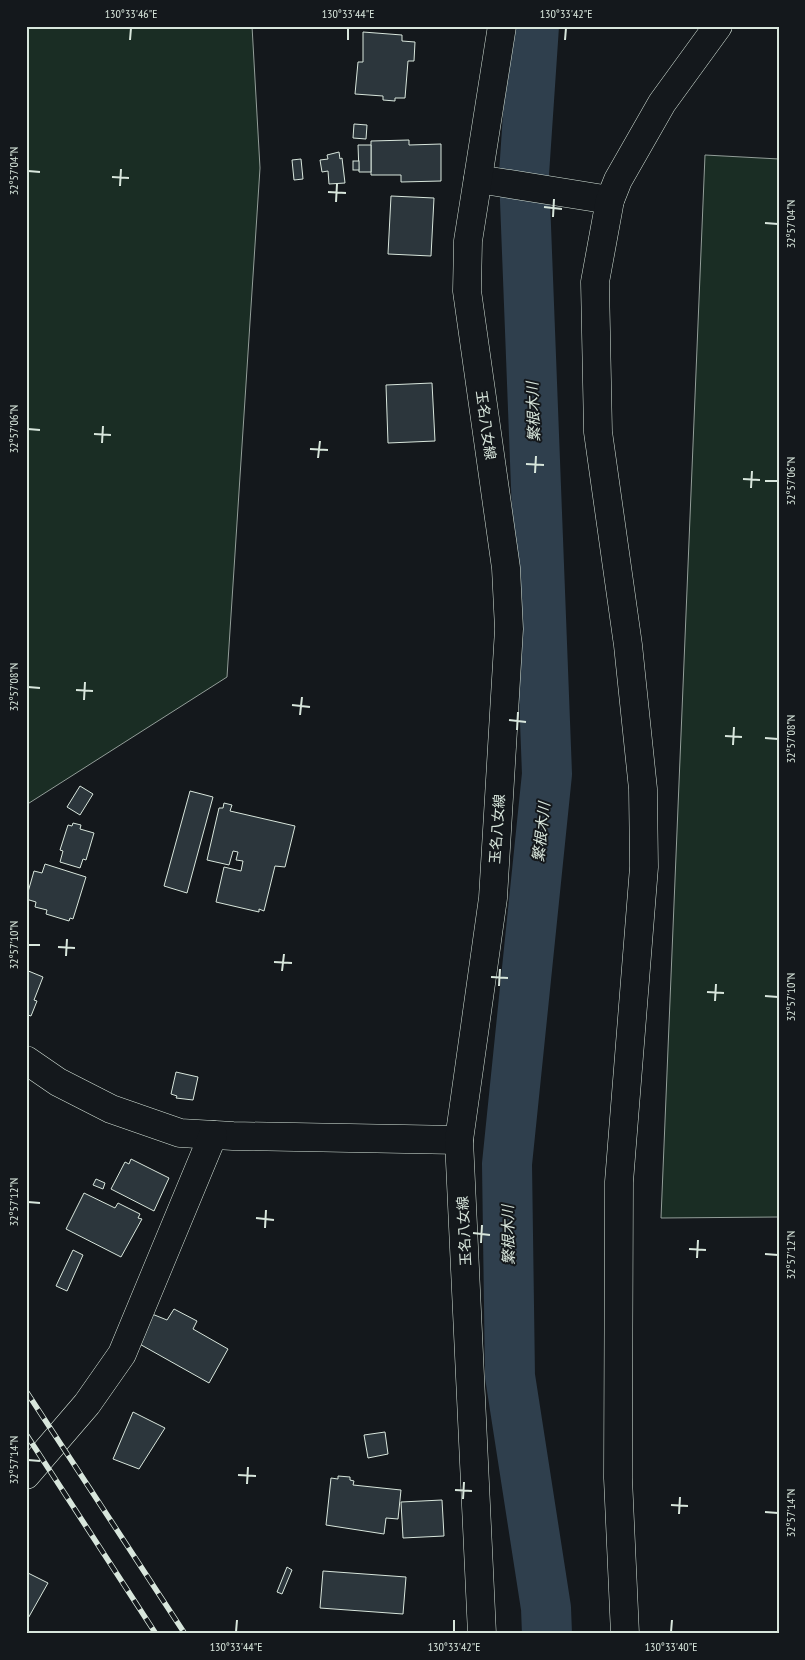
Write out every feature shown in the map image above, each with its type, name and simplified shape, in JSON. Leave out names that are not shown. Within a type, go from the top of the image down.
[{"type":"street","name":"玉名八女線","points":[[482,1634],[459,1140],[493,898],[510,630],[506,568],[467,292],[468,241],[484,179],[502,26]]},
{"type":"street","points":[[625,1634],[618,1478],[620,1182],[644,867],[644,789],[628,645],[598,432],[595,282],[602,199],[618,180],[662,103],[718,26]]},
{"type":"street","points":[[484,179],[602,199]]},
{"type":"street","points":[[26,1060],[58,1082],[111,1109],[180,1133],[459,1140]]},
{"type":"street","points":[[26,1475],[87,1404],[122,1354],[213,1135]]},
{"type":"green space","points":[[26,26],[252,26],[260,168],[227,677],[26,805]]},
{"type":"green space","points":[[705,155],[779,159],[779,1217],[661,1218]]},
{"type":"building","points":[[363,32],[402,35],[402,41],[415,42],[414,61],[408,61],[405,98],[395,98],[395,101],[383,100],[383,96],[355,94],[358,62],[363,62]]},
{"type":"building","points":[[354,124],[367,125],[366,139],[353,138]]},
{"type":"building","points":[[409,140],[409,145],[441,144],[441,181],[401,182],[401,175],[371,175],[371,141]]},
{"type":"building","points":[[358,145],[371,145],[371,172],[359,172]]},
{"type":"building","points":[[339,152],[340,159],[342,158],[345,183],[329,184],[328,171],[322,172],[320,160],[328,159],[327,155]]},
{"type":"building","points":[[301,159],[303,179],[294,180],[292,160]]},
{"type":"building","points":[[353,161],[359,161],[359,170],[353,170]]},
{"type":"building","points":[[391,196],[434,198],[431,256],[388,254]]},
{"type":"building","points":[[432,383],[435,441],[388,443],[386,385]]},
{"type":"building","points":[[80,786],[93,794],[80,815],[67,807]]},
{"type":"building","points":[[190,791],[213,797],[187,893],[164,886]]},
{"type":"building","points":[[224,803],[232,805],[230,811],[295,826],[285,867],[275,866],[264,911],[259,909],[259,912],[216,902],[224,867],[241,871],[243,861],[236,860],[238,852],[233,851],[229,865],[207,860],[219,808],[223,808]]},
{"type":"building","points":[[73,823],[81,825],[80,829],[94,833],[86,860],[83,859],[80,868],[60,862],[63,851],[60,850],[68,825],[72,826]]},
{"type":"building","points":[[45,864],[86,877],[73,919],[70,918],[69,921],[46,914],[47,910],[35,907],[36,902],[26,899],[34,871],[42,873]]},
{"type":"building","points":[[26,970],[43,977],[34,1000],[37,1001],[31,1016],[28,1015],[27,1017]]},
{"type":"building","points":[[176,1072],[198,1077],[193,1100],[176,1098],[177,1096],[171,1094]]},
{"type":"building","points":[[131,1159],[169,1178],[154,1211],[111,1189],[125,1162],[129,1164]]},
{"type":"building","points":[[96,1179],[105,1183],[103,1189],[93,1185]]},
{"type":"building","points":[[84,1193],[115,1208],[118,1203],[140,1214],[138,1218],[142,1219],[121,1257],[66,1229]]},
{"type":"building","points":[[73,1250],[83,1255],[67,1291],[56,1286]]},
{"type":"building","points":[[174,1309],[197,1321],[193,1329],[228,1349],[209,1383],[136,1342],[152,1314],[167,1320]]},
{"type":"building","points":[[133,1412],[165,1428],[139,1469],[113,1459]]},
{"type":"building","points":[[385,1432],[388,1454],[368,1458],[364,1435]]},
{"type":"building","points":[[338,1476],[350,1477],[350,1480],[354,1481],[353,1485],[401,1490],[398,1519],[386,1518],[384,1534],[326,1525],[331,1478],[338,1479]]},
{"type":"building","points":[[442,1500],[444,1536],[403,1538],[401,1502]]},
{"type":"building","points":[[287,1567],[292,1570],[282,1594],[277,1592]]},
{"type":"building","points":[[323,1571],[406,1577],[403,1614],[320,1608]]},
{"type":"building","points":[[26,1572],[48,1583],[26,1622]]},
{"type":"waterway","name":"繁根木川","points":[[534,26],[524,174],[547,774],[507,1164],[510,1376],[546,1608],[547,1634]]},
{"type":"railway","points":[[26,1391],[185,1634]]},
{"type":"railway","points":[[26,1434],[156,1634]]}]
